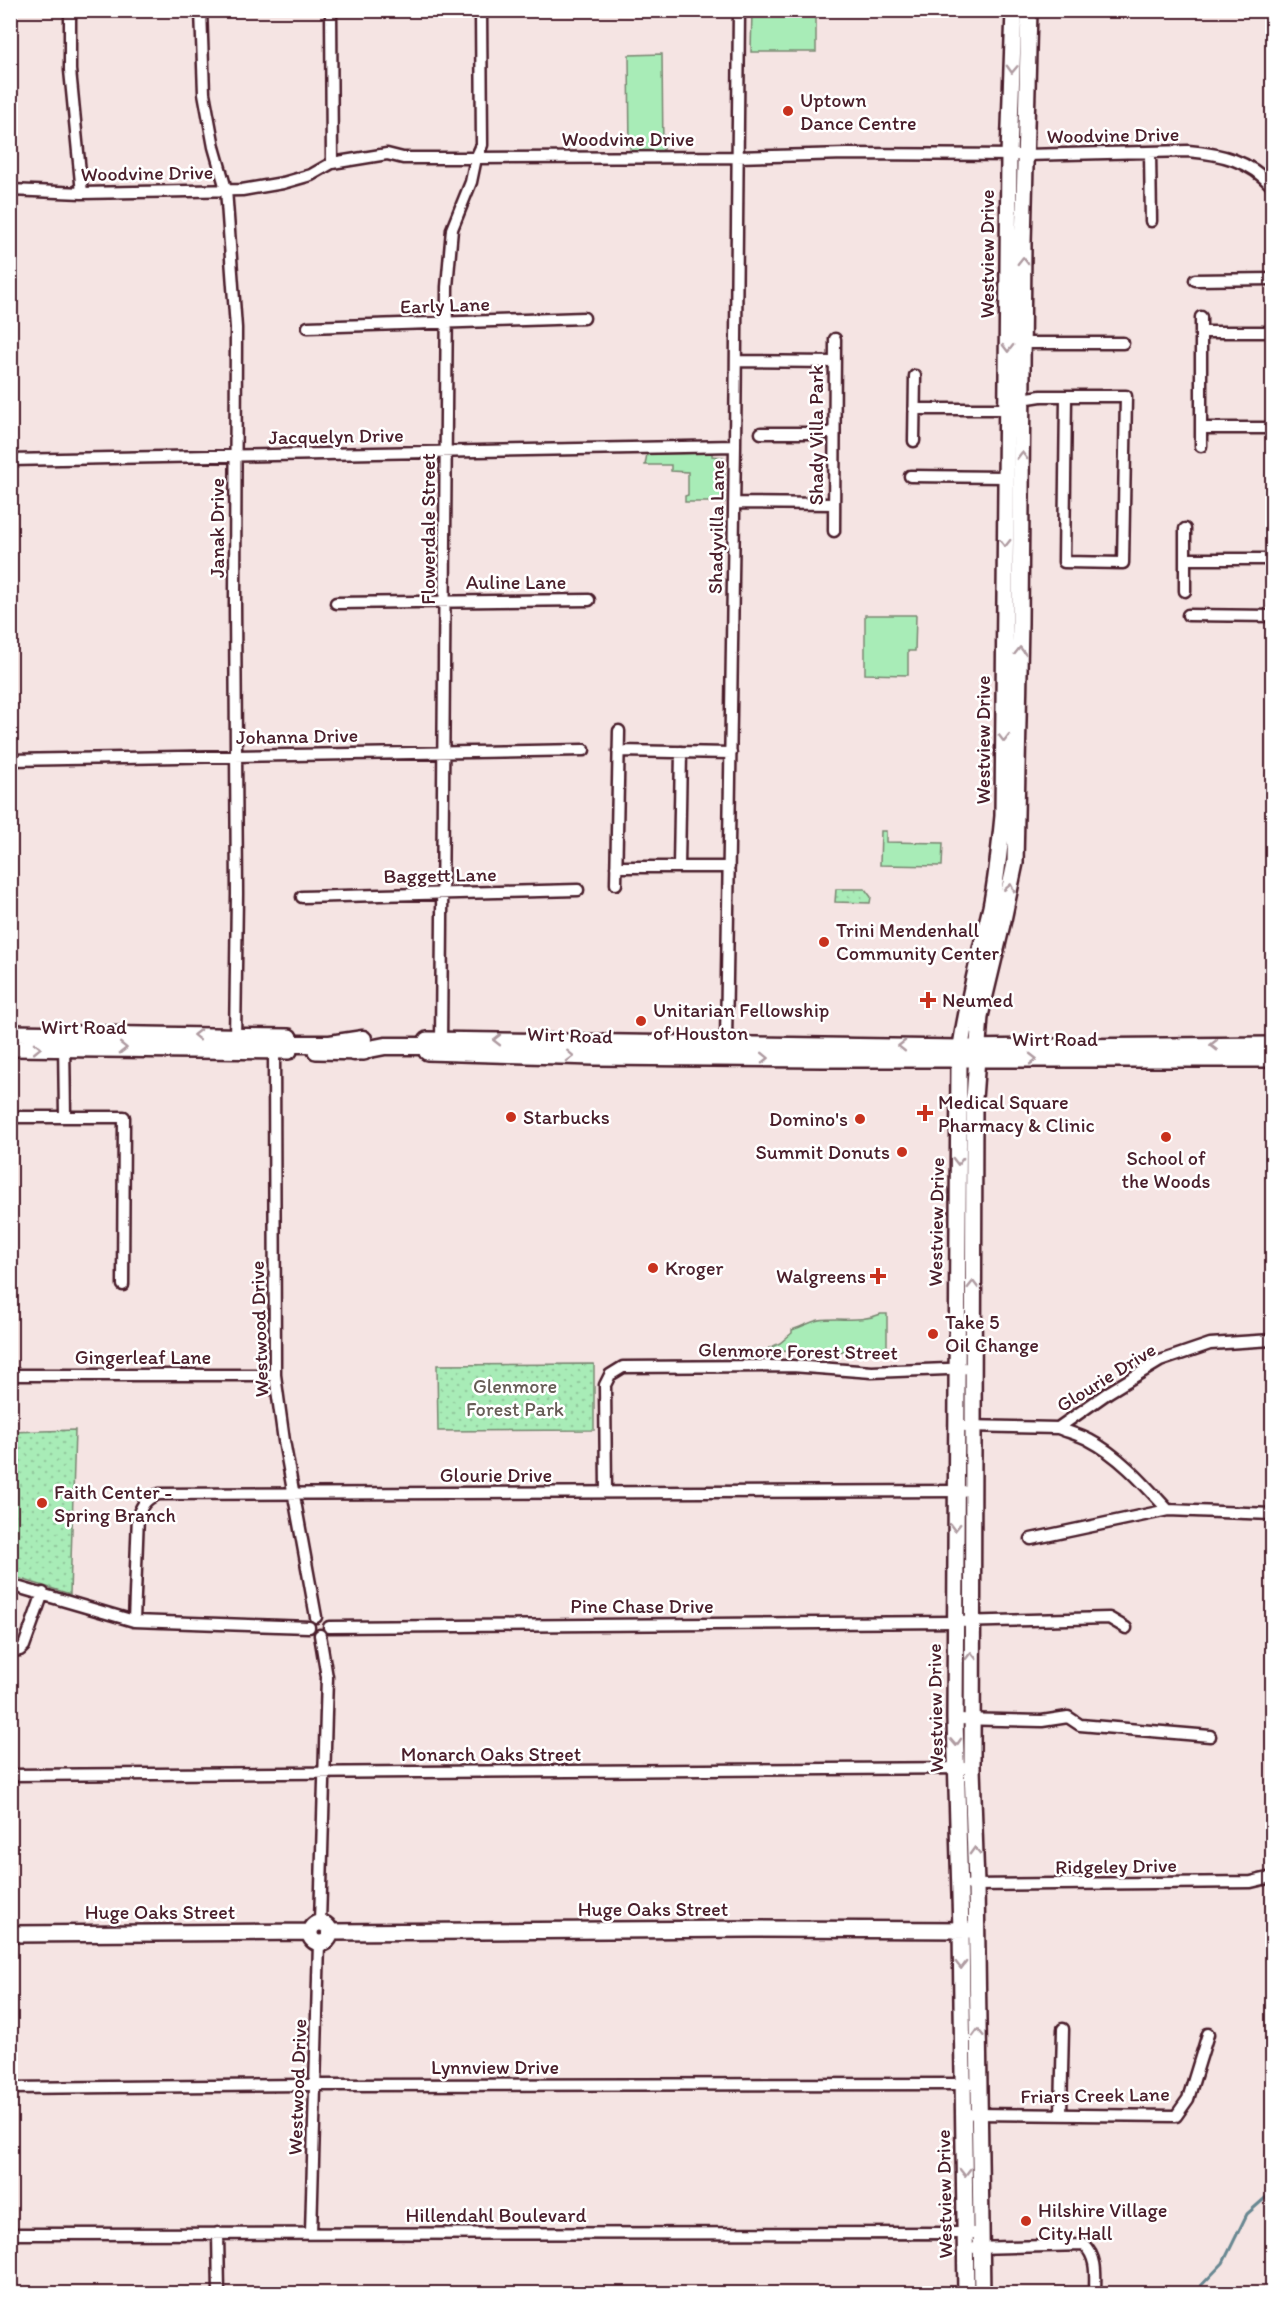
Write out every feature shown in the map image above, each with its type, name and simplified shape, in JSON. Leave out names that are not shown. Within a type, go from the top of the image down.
[{"type":"main road","name":"Westview Drive","points":[[1014,10],[1017,155],[1015,321],[1007,409],[1006,477],[1014,502]]},
{"type":"main road","name":"Westview Drive","points":[[1017,155],[1029,10]]},
{"type":"main road","name":"Westview Drive","points":[[982,2294],[976,2238],[971,2114],[963,2085],[960,1885],[965,1768],[971,1720],[971,1622],[963,1491],[956,1426],[964,1369],[970,991],[1015,863],[1012,680],[1014,502],[1022,399],[1022,343],[1015,321]]},
{"type":"main road","name":"Westview Drive","points":[[998,908],[999,862],[1012,680]]},
{"type":"main road","points":[[999,862],[1015,863]]},
{"type":"main road","name":"Wirt Road","points":[[10,1033],[64,1041]]},
{"type":"main road","name":"Wirt Road","points":[[10,1048],[64,1041],[274,1044]]},
{"type":"main road","name":"Wirt Road","points":[[441,1046],[726,1043],[968,1054],[1272,1059]]},
{"type":"main road","points":[[274,1044],[441,1046]]},
{"type":"main road","name":"Wirt Road","points":[[441,1046],[594,1057],[968,1054],[1272,1045]]},
{"type":"main road","name":"Westview Drive","points":[[964,1369],[972,1426],[963,1491],[955,1622],[955,1719],[965,1768],[976,1885],[979,2084],[971,2114]]},
{"type":"main road","name":"Huge Oaks Street","points":[[10,1934],[977,1930]]},
{"type":"main road","name":"Westview Drive","points":[[966,2294],[966,2249],[976,2238]]},
{"type":"street","points":[[70,10],[70,70],[82,193]]},
{"type":"street","name":"Janak Drive","points":[[201,10],[204,93],[214,147],[226,189],[236,327],[235,1042]]},
{"type":"street","points":[[331,10],[332,164]]},
{"type":"street","name":"Flowerdale Street","points":[[441,1046],[448,255],[452,229],[471,182],[476,158],[482,145],[481,10]]},
{"type":"street","name":"Shadyvilla Lane","points":[[726,1043],[739,10]]},
{"type":"street","name":"Woodvine Drive","points":[[10,190],[82,193],[242,190],[283,183],[311,175],[332,164],[387,154],[403,158],[476,158],[737,157],[846,153],[1017,155],[1188,151],[1231,158],[1249,166],[1272,186]]},
{"type":"street","points":[[1150,153],[1151,221]]},
{"type":"street","points":[[1195,279],[1272,279]]},
{"type":"street","points":[[1201,317],[1201,446]]},
{"type":"street","name":"Early Lane","points":[[308,327],[584,318]]},
{"type":"street","points":[[1201,333],[1272,332]]},
{"type":"street","name":"Shady Villa Park","points":[[834,531],[835,339]]},
{"type":"street","points":[[1022,343],[1123,344]]},
{"type":"street","points":[[736,361],[835,362]]},
{"type":"street","points":[[914,441],[915,376]]},
{"type":"street","points":[[1022,399],[1041,396],[1126,396],[1123,563],[1064,562],[1066,397]]},
{"type":"street","points":[[914,409],[1007,409]]},
{"type":"street","points":[[1201,428],[1272,428]]},
{"type":"street","points":[[761,433],[834,433]]},
{"type":"street","name":"Jacquelyn Drive","points":[[10,460],[735,446]]},
{"type":"street","points":[[910,476],[1006,477]]},
{"type":"street","points":[[734,503],[834,504]]},
{"type":"street","points":[[1185,530],[1185,591]]},
{"type":"street","points":[[1185,559],[1272,559]]},
{"type":"street","name":"Auline Lane","points":[[336,603],[589,600]]},
{"type":"street","points":[[1188,615],[1272,616]]},
{"type":"street","points":[[616,884],[619,731]]},
{"type":"street","name":"Johanna Drive","points":[[10,760],[584,750]]},
{"type":"street","points":[[618,751],[730,753]]},
{"type":"street","points":[[679,867],[681,752]]},
{"type":"street","points":[[616,867],[729,867]]},
{"type":"street","name":"Baggett Lane","points":[[302,897],[578,890]]},
{"type":"street","points":[[64,1041],[65,1116]]},
{"type":"street","name":"Westwood Drive","points":[[274,1044],[275,1375],[282,1430],[316,1617]]},
{"type":"street","points":[[10,1118],[124,1117],[123,1285]]},
{"type":"street","name":"Glourie Drive","points":[[956,1426],[1058,1428],[1109,1392],[1160,1361],[1209,1344],[1272,1340]]},
{"type":"street","name":"Glenmore Forest Street","points":[[606,1492],[605,1384],[610,1375],[623,1367],[792,1366],[872,1372],[964,1369]]},
{"type":"street","name":"Gingerleaf Lane","points":[[10,1375],[275,1375]]},
{"type":"street","points":[[1058,1428],[1090,1441],[1116,1459],[1139,1479],[1168,1510]]},
{"type":"street","name":"Glourie Drive","points":[[134,1621],[138,1515],[142,1504],[150,1497],[172,1493],[963,1491]]},
{"type":"street","points":[[1031,1539],[1168,1510],[1272,1514]]},
{"type":"street","points":[[10,1585],[134,1621],[309,1627]]},
{"type":"street","points":[[10,1651],[16,1651],[24,1646],[43,1593]]},
{"type":"street","points":[[316,1617],[324,1617],[329,1627],[326,1633],[320,1635],[312,1633],[309,1627],[310,1620],[316,1617]]},
{"type":"street","name":"Pine Chase Drive","points":[[329,1627],[971,1622],[1109,1618],[1126,1628]]},
{"type":"street","name":"Westwood Drive","points":[[311,2232],[327,1677],[320,1635]]},
{"type":"street","points":[[955,1719],[1042,1721],[1068,1718],[1080,1725],[1209,1736]]},
{"type":"street","name":"Monarch Oaks Street","points":[[10,1775],[965,1768]]},
{"type":"street","name":"Ridgeley Drive","points":[[960,1885],[1251,1882],[1272,1877]]},
{"type":"street","points":[[1061,2114],[1063,2029]]},
{"type":"street","name":"Friars Creek Lane","points":[[971,2114],[1176,2116],[1188,2099],[1208,2034]]},
{"type":"street","name":"Lynnview Drive","points":[[10,2088],[979,2084]]},
{"type":"street","name":"Hillendahl Boulevard","points":[[10,2234],[311,2232],[976,2238],[1084,2246],[1091,2252],[1095,2262],[1095,2294]]},
{"type":"street","points":[[218,2233],[219,2294]]},
{"type":"green space","points":[[752,11],[816,11],[816,52],[751,52]]},
{"type":"green space","points":[[662,54],[663,151],[630,151],[629,55]]},
{"type":"green space","points":[[712,453],[712,456],[723,457],[725,461],[725,502],[685,502],[685,496],[688,495],[688,472],[671,471],[671,465],[645,465],[647,454]]},
{"type":"green space","points":[[865,615],[916,615],[915,651],[908,651],[908,675],[865,674]]},
{"type":"green space","points":[[881,831],[886,831],[886,842],[943,843],[942,866],[880,865]]},
{"type":"green space","points":[[836,889],[865,889],[871,897],[870,903],[835,902]]},
{"type":"green space","points":[[887,1314],[887,1352],[765,1350],[780,1343],[792,1333],[792,1330],[816,1321],[865,1318]]},
{"type":"green space","name":"Glenmore Forest Park","points":[[594,1364],[594,1430],[438,1431],[437,1365]]},
{"type":"green space","name":"Faith Center - Spring Branch","points":[[75,1430],[70,1594],[11,1576],[10,1432]]},
{"type":"waterway","points":[[1193,2294],[1223,2263],[1247,2214],[1272,2192]]},
{"type":"place","name":"Uptown Dance Centre","points":[[788,111]]},
{"type":"place","name":"Trini Mendenhall Community Center","points":[[824,942]]},
{"type":"place","name":"Neumed","points":[[928,1000]]},
{"type":"place","name":"Unitarian Fellowship of Houston","points":[[641,1021]]},
{"type":"place","name":"Medical Square Pharmacy & Clinic","points":[[925,1113]]},
{"type":"place","name":"Starbucks","points":[[511,1117]]},
{"type":"place","name":"Domino's","points":[[860,1119]]},
{"type":"place","name":"School of the Woods","points":[[1166,1137]]},
{"type":"place","name":"Summit Donuts","points":[[902,1152]]},
{"type":"place","name":"Kroger","points":[[653,1268]]},
{"type":"place","name":"Walgreens","points":[[878,1276]]},
{"type":"place","name":"Take 5 Oil Change","points":[[933,1334]]},
{"type":"place","name":"Faith Center - Spring Branch","points":[[42,1503]]},
{"type":"place","name":"Hilshire Village City Hall","points":[[1026,2221]]}]
